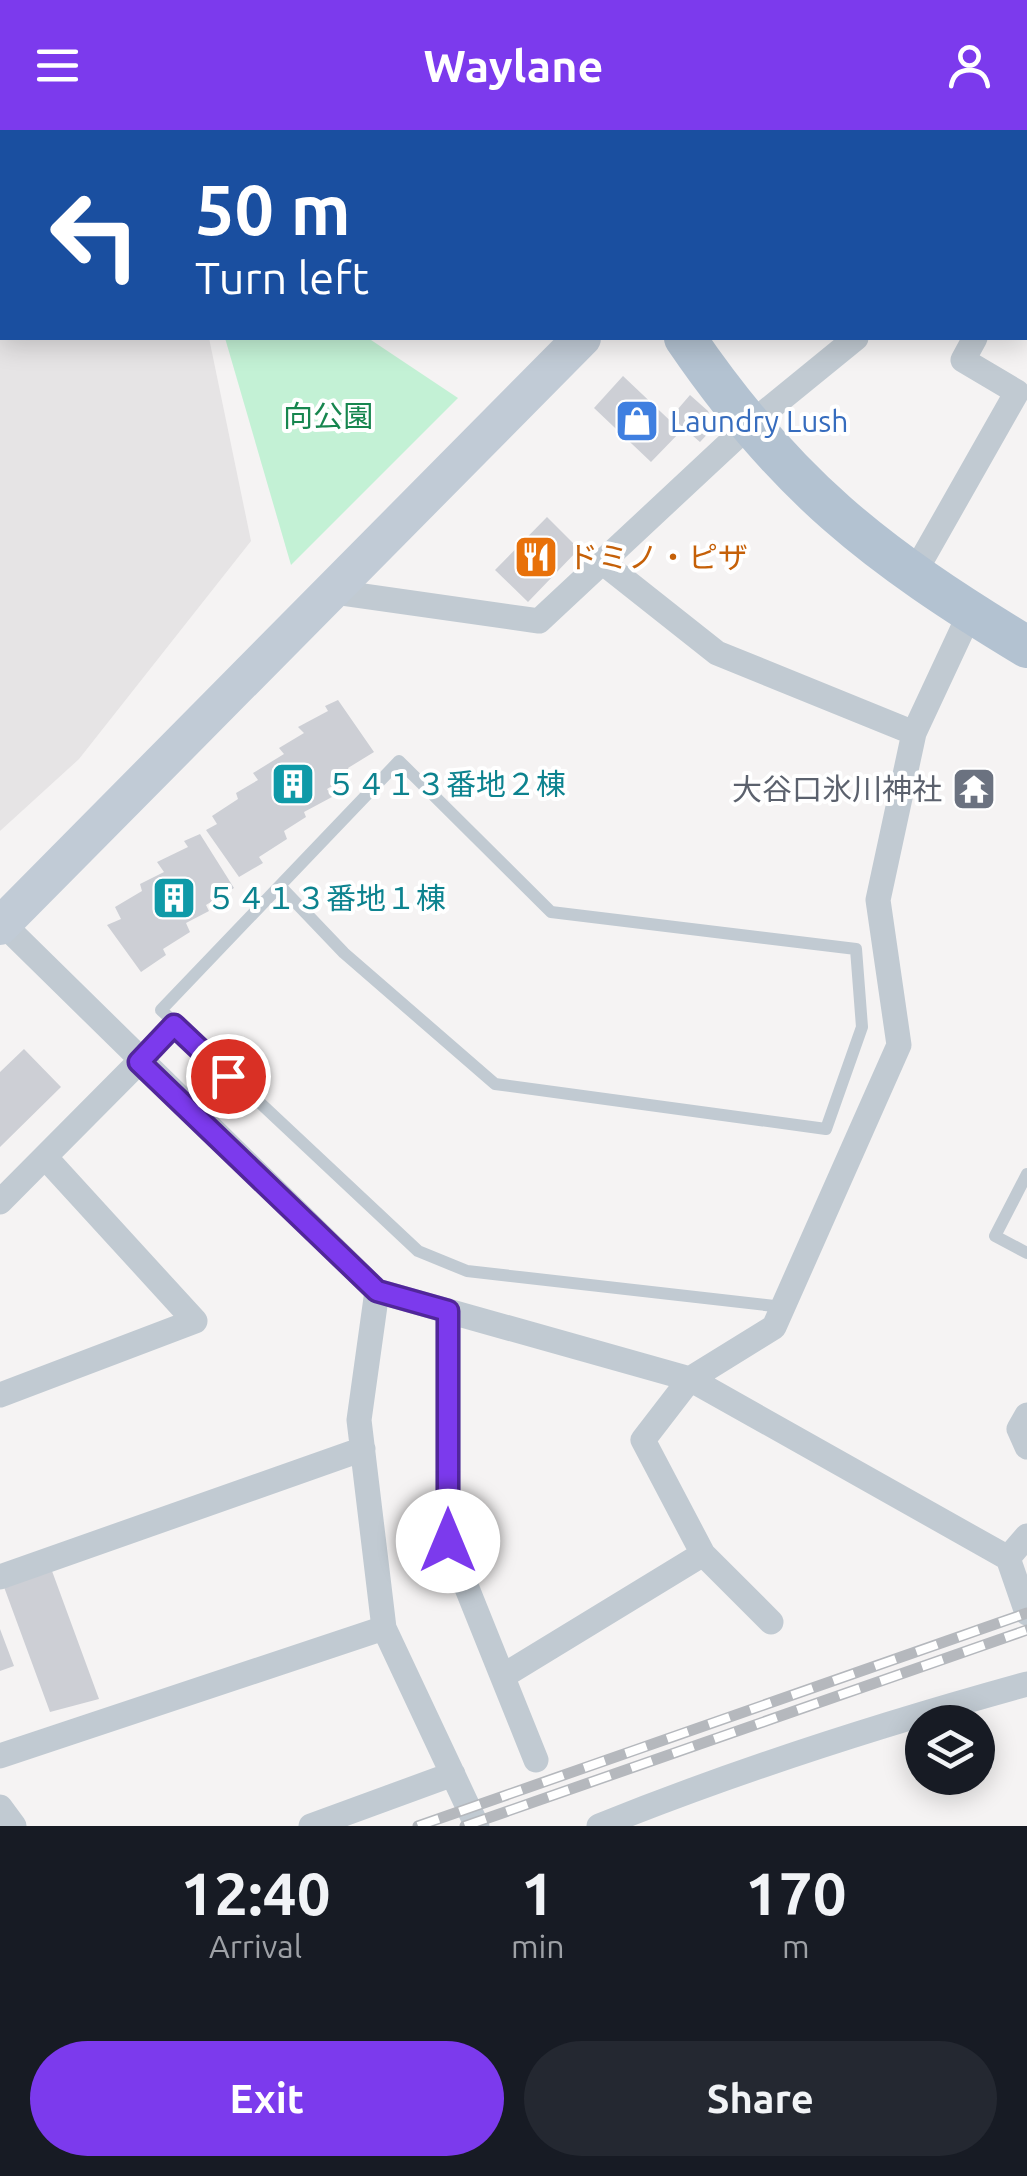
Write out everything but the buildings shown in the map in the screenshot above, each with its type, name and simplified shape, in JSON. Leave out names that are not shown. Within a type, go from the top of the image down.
[{"type":"main road","points":[[686,340],[748,426],[832,514],[912,577],[1027,646]]},
{"type":"street","points":[[580,340],[335,592],[1,924],[377,1291],[690,1379],[1008,1558],[1027,1612]]},
{"type":"street","points":[[335,592],[540,620],[748,426],[854,340]]},
{"type":"street","points":[[912,577],[1017,392],[963,360],[974,340]]},
{"type":"street","points":[[602,562],[717,653],[914,733]]},
{"type":"street","points":[[771,1622],[703,1554],[643,1440],[690,1379],[774,1327],[899,1045],[878,900],[914,733],[970,612]]},
{"type":"street","points":[[0,1202],[139,1062]]},
{"type":"street","points":[[0,1395],[194,1320],[45,1157]]},
{"type":"street","points":[[377,1291],[359,1420],[384,1628],[477,1826]]},
{"type":"street","points":[[448,1311],[448,1541],[536,1760]]},
{"type":"street","points":[[1027,1414],[1018,1429],[1027,1447]]},
{"type":"street","points":[[0,1578],[363,1449]]},
{"type":"street","points":[[1008,1558],[1027,1536]]},
{"type":"street","points":[[503,1676],[703,1554]]},
{"type":"street","points":[[0,1756],[384,1628]]},
{"type":"street","points":[[598,1826],[689,1790],[910,1716],[1027,1684]]},
{"type":"street","points":[[311,1826],[453,1774]]},
{"type":"street","points":[[0,1808],[14,1826]]},
{"type":"lane","points":[[280,886],[344,953],[495,1084],[826,1130],[862,1026],[856,949],[551,912],[399,762],[280,886],[162,1010],[418,1251],[467,1272],[783,1307]]},
{"type":"lane","points":[[139,1062],[174,1025]]},
{"type":"lane","points":[[1027,1174],[995,1236],[1027,1253]]},
{"type":"shaded area","points":[[0,340],[209,340],[251,541],[79,759],[0,831]]},
{"type":"green space","name":"向公園","points":[[226,340],[371,340],[458,398],[291,565]]},
{"type":"railway","points":[[418,1826],[1027,1613]]},
{"type":"railway","points":[[465,1826],[1027,1630]]},
{"type":"place","name":"Laundry Lush","points":[[637,421]]},
{"type":"place","name":"ドミノ・ピザ","points":[[536,557]]},
{"type":"place","name":"５４１３番地２棟","points":[[293,784]]},
{"type":"place","name":"大谷口氷川神社","points":[[974,789]]},
{"type":"place","name":"５４１３番地１棟","points":[[174,898]]},
{"type":"route","points":[[228,1076],[174,1025],[139,1062],[377,1291],[448,1311],[448,1541]]}]
